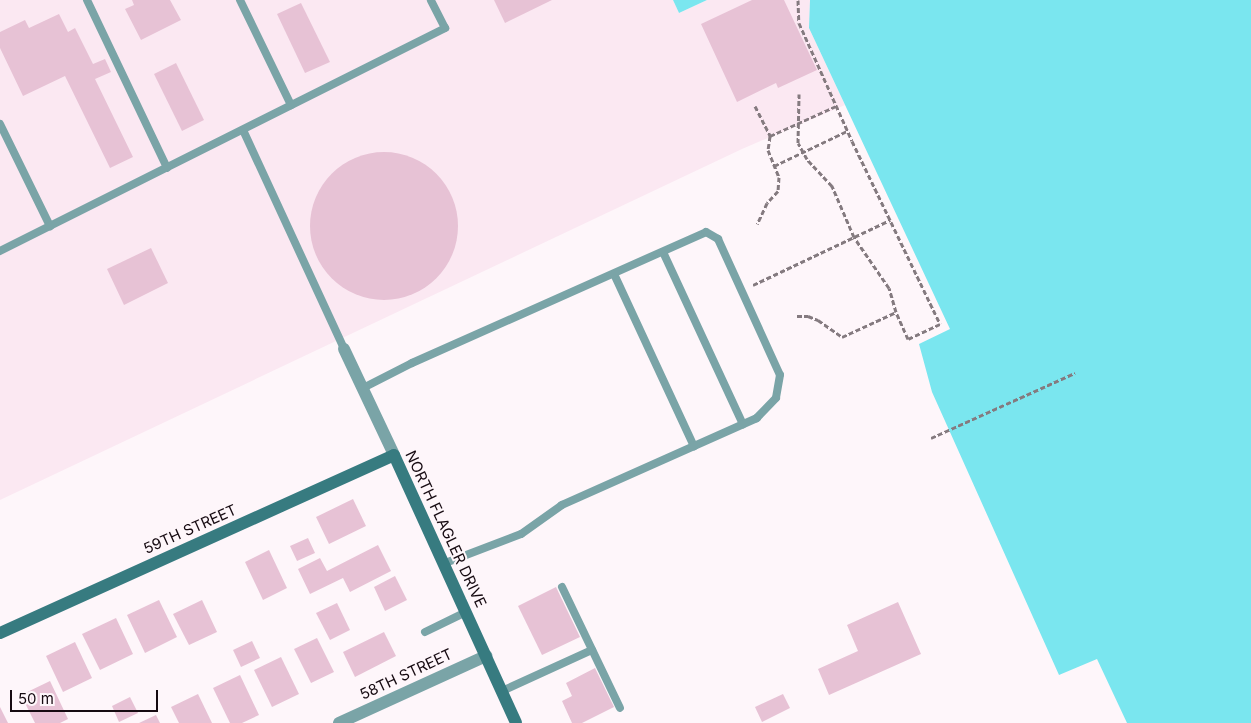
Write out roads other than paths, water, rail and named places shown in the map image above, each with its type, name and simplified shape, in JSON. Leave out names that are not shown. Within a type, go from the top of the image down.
[{"type":"street","name":"NORTH FLAGLER DRIVE","points":[[344,349],[516,723]]},
{"type":"street","name":"59TH STREET","points":[[0,633],[394,455]]},
{"type":"street","name":"58TH STREET","points":[[339,723],[486,656]]},
{"type":"lane","points":[[87,0],[167,168]]},
{"type":"lane","points":[[240,0],[291,105]]},
{"type":"lane","points":[[0,251],[444,28],[431,0]]},
{"type":"lane","points":[[0,124],[50,226]]},
{"type":"lane","points":[[243,130],[344,349]]},
{"type":"lane","points":[[363,388],[706,232],[718,239],[742,291],[780,375],[776,398],[757,418],[562,505],[521,534],[443,564]]},
{"type":"lane","points":[[663,252],[743,424]]},
{"type":"lane","points":[[614,274],[694,446]]},
{"type":"lane","points":[[562,587],[620,708]]},
{"type":"lane","points":[[425,632],[466,612]]},
{"type":"lane","points":[[502,691],[592,650]]},
{"type":"water","points":[[673,0],[707,0],[679,13]]},
{"type":"water","points":[[810,0],[1251,0],[1251,723],[1127,723],[1097,659],[1059,675],[932,392],[919,344],[950,329],[809,28]]}]
